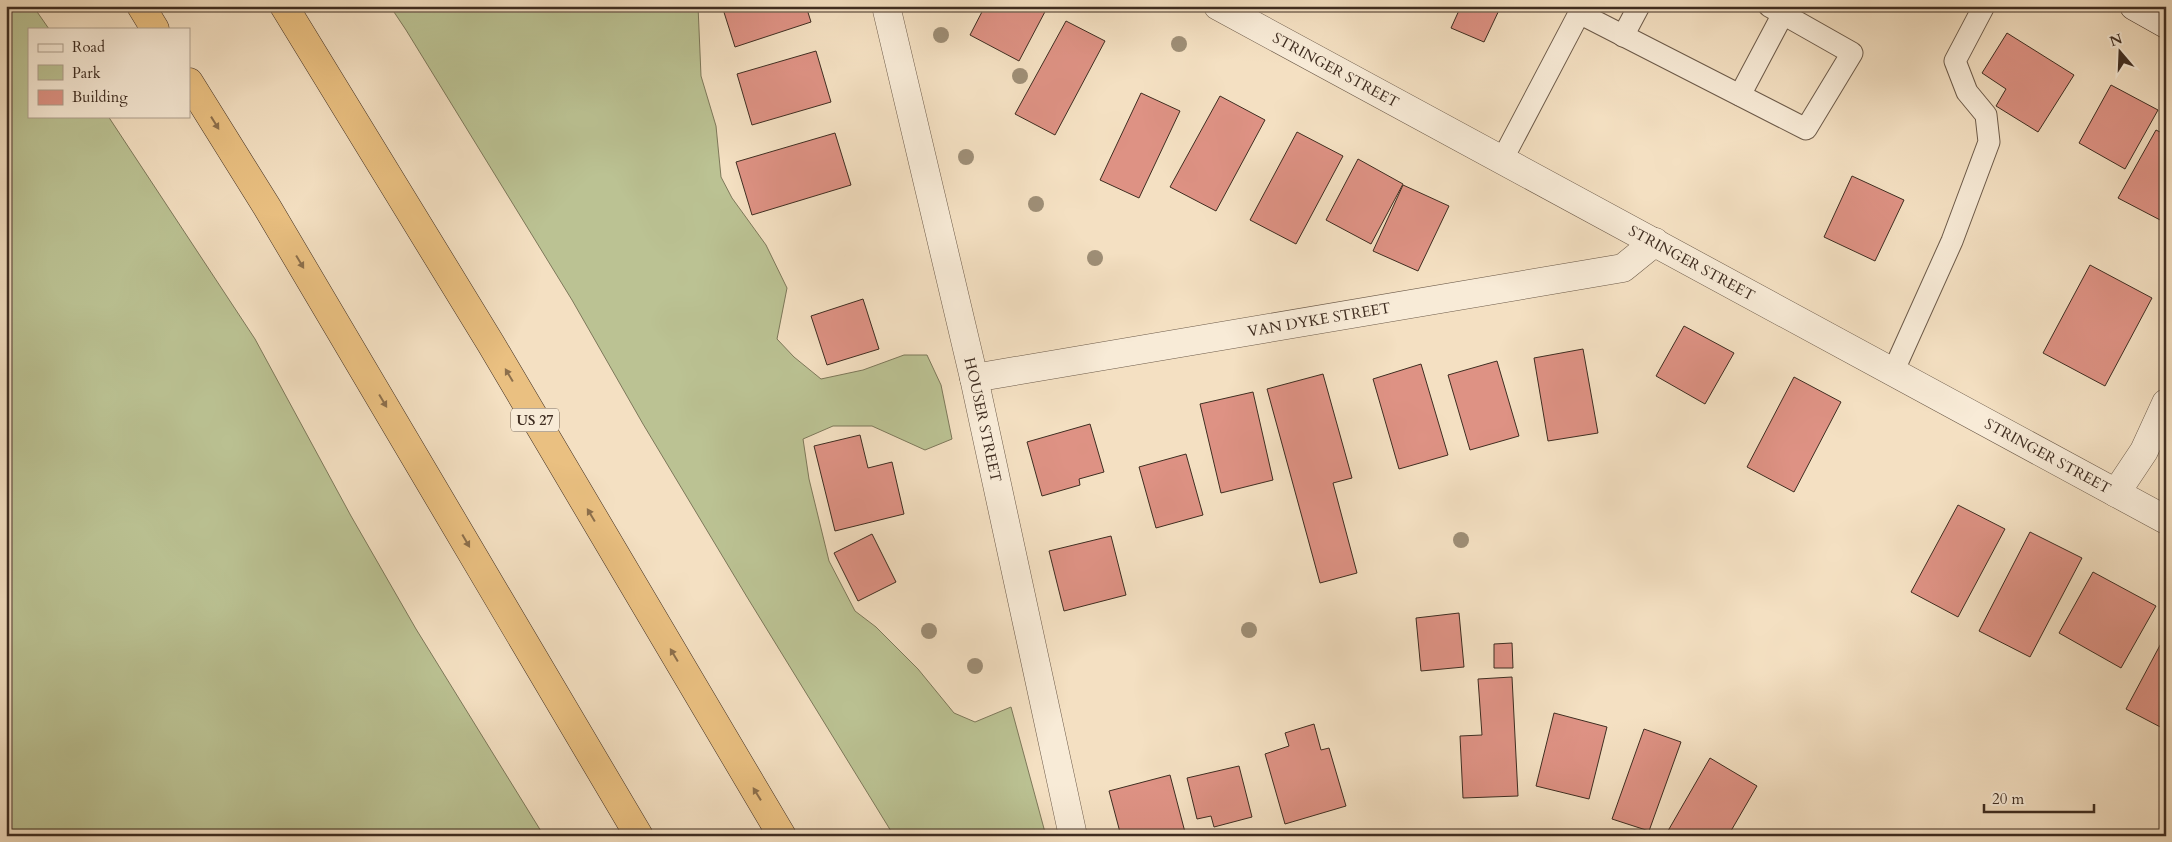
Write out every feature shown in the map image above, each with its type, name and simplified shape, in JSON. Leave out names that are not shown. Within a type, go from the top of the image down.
[{"type":"highway","points":[[141,6],[154,28]]},
{"type":"highway","name":"US 27","points":[[284,6],[491,344],[782,836]]},
{"type":"highway","points":[[190,84],[268,207],[639,836]]},
{"type":"street","name":"HOUSER STREET","points":[[886,6],[974,378],[1073,836]]},
{"type":"street","name":"STRINGER STREET","points":[[1218,6],[2166,520]]},
{"type":"street","points":[[2134,6],[2166,24]]},
{"type":"street","name":"VAN DYKE STREET","points":[[974,378],[1623,268],[1655,242]]},
{"type":"street","points":[[2116,493],[2144,451],[2166,403]]},
{"type":"lane","points":[[1623,36],[1639,6]]},
{"type":"lane","points":[[1893,372],[1952,241],[1989,142],[1986,115],[1967,92],[1955,61],[1984,6]]},
{"type":"lane","points":[[1502,160],[1581,10],[1623,36],[1806,130],[1852,52],[1776,10],[1740,95]]},
{"type":"green space","points":[[6,6],[33,6],[48,28],[28,28],[28,118],[109,118],[255,339],[351,516],[416,629],[544,836],[6,836]]},
{"type":"green space","points":[[390,6],[698,6],[701,76],[716,126],[721,177],[732,198],[766,245],[787,288],[777,339],[794,357],[821,379],[863,370],[904,355],[927,355],[941,385],[952,439],[925,450],[872,426],[833,426],[803,439],[809,479],[829,561],[855,611],[876,627],[918,669],[954,713],[975,722],[1011,707],[1046,836],[894,836],[643,424],[572,300]]},
{"type":"building","points":[[722,6],[806,6],[811,22],[735,47]]},
{"type":"building","points":[[985,6],[1048,6],[1019,61],[970,35]]},
{"type":"building","points":[[1461,6],[1501,6],[1484,42],[1451,28]]},
{"type":"building","points":[[1066,21],[1105,41],[1055,135],[1015,114]]},
{"type":"building","points":[[2007,33],[2074,75],[2038,132],[1996,106],[2006,89],[1982,73]]},
{"type":"building","points":[[816,51],[831,102],[752,125],[737,74]]},
{"type":"building","points":[[2111,85],[2158,110],[2125,169],[2079,143]]},
{"type":"building","points":[[1141,93],[1180,111],[1139,198],[1100,180]]},
{"type":"building","points":[[1220,96],[1265,120],[1216,211],[1170,187]]},
{"type":"building","points":[[2156,130],[2166,135],[2166,219],[2164,222],[2118,198]]},
{"type":"building","points":[[1297,132],[1343,156],[1296,244],[1250,220]]},
{"type":"building","points":[[835,133],[851,185],[752,215],[736,162]]},
{"type":"building","points":[[1358,159],[1403,184],[1371,244],[1326,220]]},
{"type":"building","points":[[1852,176],[1904,200],[1875,261],[1824,237]]},
{"type":"building","points":[[1403,185],[1449,206],[1418,271],[1373,251]]},
{"type":"building","points":[[2090,265],[2152,298],[2105,386],[2043,353]]},
{"type":"building","points":[[863,299],[879,349],[827,365],[811,316]]},
{"type":"building","points":[[1684,326],[1734,353],[1705,404],[1656,376]]},
{"type":"building","points":[[1583,349],[1598,433],[1548,441],[1534,358]]},
{"type":"building","points":[[1497,361],[1519,436],[1470,450],[1448,375]]},
{"type":"building","points":[[1421,364],[1448,455],[1399,469],[1373,379]]},
{"type":"building","points":[[1323,374],[1352,478],[1333,483],[1357,573],[1320,583],[1267,389]]},
{"type":"building","points":[[1794,377],[1841,402],[1794,492],[1747,467]]},
{"type":"building","points":[[1253,392],[1273,480],[1221,493],[1200,404]]},
{"type":"building","points":[[1090,424],[1104,472],[1079,479],[1080,485],[1042,496],[1027,442]]},
{"type":"building","points":[[860,435],[868,468],[892,462],[904,514],[835,531],[814,446]]},
{"type":"building","points":[[1186,454],[1203,515],[1156,528],[1139,467]]},
{"type":"building","points":[[1958,505],[2005,529],[1958,617],[1911,592]]},
{"type":"building","points":[[2030,532],[2082,558],[2030,657],[1979,631]]},
{"type":"building","points":[[872,534],[896,582],[858,601],[834,553]]},
{"type":"building","points":[[1111,536],[1126,595],[1064,611],[1049,551]]},
{"type":"building","points":[[2093,572],[2156,606],[2121,668],[2059,633]]},
{"type":"building","points":[[1459,613],[1464,667],[1421,671],[1416,618]]},
{"type":"building","points":[[2166,634],[2166,730],[2126,709]]},
{"type":"building","points":[[1512,643],[1513,668],[1494,668],[1494,644]]},
{"type":"building","points":[[1512,677],[1518,796],[1463,798],[1460,736],[1482,735],[1478,679]]},
{"type":"building","points":[[1554,713],[1607,727],[1589,799],[1536,786]]},
{"type":"building","points":[[1314,724],[1321,750],[1329,748],[1346,806],[1285,824],[1265,754],[1289,746],[1285,733]]},
{"type":"building","points":[[1644,729],[1681,742],[1649,831],[1612,819]]},
{"type":"building","points":[[1710,758],[1757,786],[1728,836],[1665,836]]},
{"type":"building","points":[[1239,766],[1252,817],[1214,827],[1211,816],[1197,819],[1187,778]]},
{"type":"building","points":[[1170,775],[1186,836],[1121,836],[1109,791]]}]
